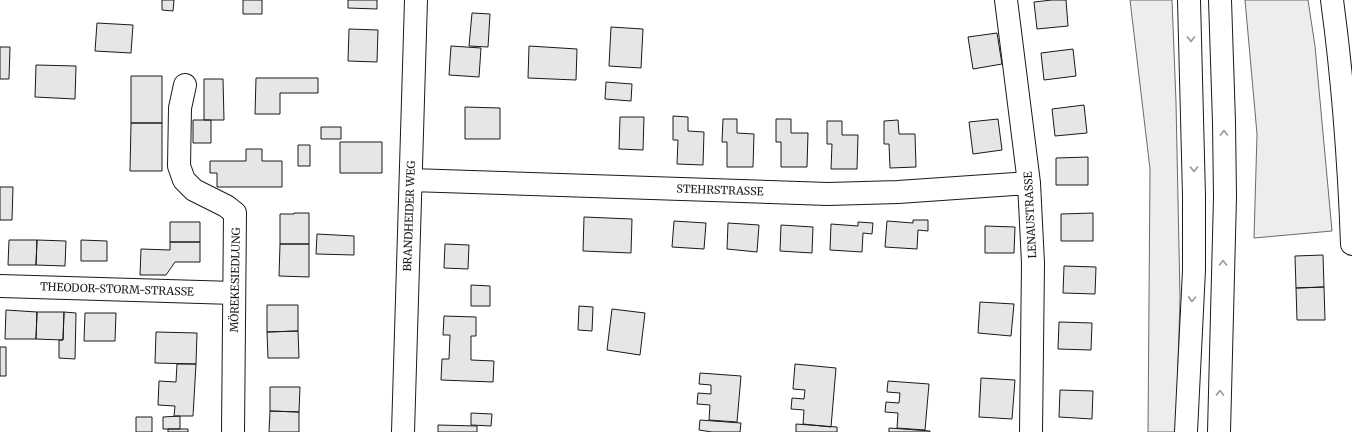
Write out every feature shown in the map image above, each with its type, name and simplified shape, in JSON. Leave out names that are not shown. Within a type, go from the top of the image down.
[{"type":"main road","name":"BRANDHEIDER WEG","points":[[402,432],[416,0]]},
{"type":"main road","name":"LENAUSTRASSE","points":[[1006,0],[1029,183],[1033,263],[1031,432]]},
{"type":"main road","points":[[1186,432],[1194,270],[1194,196],[1189,0]]},
{"type":"main road","points":[[1219,432],[1225,197],[1220,0]]},
{"type":"main road","points":[[1332,0],[1346,57],[1352,244]]},
{"type":"main road","name":"MÖREKESIEDLUNG","points":[[185,85],[180,108],[179,166],[184,180],[194,190],[226,206],[235,213],[233,432]]},
{"type":"main road","name":"STEHRSTRASSE","points":[[411,180],[828,194],[898,192],[1029,183]]},
{"type":"main road","name":"THEODOR-STORM-STRASSE","points":[[0,286],[234,293]]},
{"type":"shaded area","points":[[1130,0],[1172,0],[1176,102],[1180,298],[1176,432],[1148,432],[1150,169]]},
{"type":"shaded area","points":[[1245,0],[1308,0],[1315,46],[1332,231],[1254,238],[1257,134]]},
{"type":"building","points":[[162,0],[174,0],[173,11],[162,10]]},
{"type":"building","points":[[243,0],[262,0],[262,14],[243,14]]},
{"type":"building","points":[[348,0],[377,0],[377,9],[348,8]]},
{"type":"building","points":[[1066,0],[1068,26],[1037,29],[1034,2]]},
{"type":"building","points":[[472,13],[490,14],[488,47],[469,46]]},
{"type":"building","points":[[97,23],[133,25],[131,53],[95,51]]},
{"type":"building","points":[[611,27],[643,29],[641,68],[609,66]]},
{"type":"building","points":[[349,29],[378,30],[377,62],[348,61]]},
{"type":"building","points":[[997,33],[1002,64],[973,69],[968,37]]},
{"type":"building","points":[[451,46],[481,48],[479,77],[449,75]]},
{"type":"building","points":[[529,46],[577,49],[576,80],[528,78]]},
{"type":"building","points":[[0,47],[10,47],[9,79],[0,79]]},
{"type":"building","points":[[1073,49],[1076,76],[1044,80],[1041,53]]},
{"type":"building","points":[[36,65],[76,66],[75,99],[35,97]]},
{"type":"building","points":[[131,76],[162,76],[162,123],[131,123]]},
{"type":"building","points":[[256,78],[318,78],[318,93],[280,93],[280,114],[255,114]]},
{"type":"building","points":[[204,79],[223,79],[224,120],[204,120]]},
{"type":"building","points":[[606,82],[632,84],[631,101],[605,99]]},
{"type":"building","points":[[1084,105],[1087,133],[1055,136],[1052,109]]},
{"type":"building","points":[[465,107],[500,108],[500,139],[465,139]]},
{"type":"building","points":[[673,116],[688,117],[688,131],[704,132],[703,165],[677,164],[678,140],[673,140]]},
{"type":"building","points":[[620,117],[644,117],[643,150],[619,149]]},
{"type":"building","points":[[723,119],[737,119],[737,133],[754,134],[753,167],[727,167],[727,142],[722,142]]},
{"type":"building","points":[[776,119],[791,119],[791,133],[808,133],[807,167],[781,167],[781,142],[776,142]]},
{"type":"building","points":[[998,119],[1002,150],[973,154],[969,122]]},
{"type":"building","points":[[193,120],[211,120],[211,143],[193,143]]},
{"type":"building","points":[[898,120],[899,134],[915,134],[916,167],[890,168],[889,144],[884,144],[884,121]]},
{"type":"building","points":[[827,121],[842,121],[842,135],[858,135],[857,169],[831,169],[832,144],[827,144]]},
{"type":"building","points":[[131,123],[162,123],[162,171],[130,171]]},
{"type":"building","points":[[321,127],[341,127],[341,139],[321,139]]},
{"type":"building","points":[[340,142],[382,142],[382,173],[340,173]]},
{"type":"building","points":[[298,145],[310,145],[310,166],[298,166]]},
{"type":"building","points":[[246,149],[262,149],[262,161],[282,161],[282,187],[217,187],[217,173],[210,173],[210,161],[246,161]]},
{"type":"building","points":[[1088,157],[1088,185],[1056,185],[1056,158]]},
{"type":"building","points":[[0,187],[13,187],[12,220],[0,220]]},
{"type":"building","points":[[309,213],[309,244],[280,244],[280,214]]},
{"type":"building","points":[[1093,213],[1093,241],[1061,241],[1061,214]]},
{"type":"building","points":[[584,217],[632,219],[631,253],[583,251]]},
{"type":"building","points":[[913,220],[928,220],[928,231],[918,230],[917,249],[885,247],[887,221],[913,223]]},
{"type":"building","points":[[674,221],[706,223],[704,249],[672,247]]},
{"type":"building","points":[[170,222],[200,222],[200,242],[170,242]]},
{"type":"building","points":[[858,222],[873,223],[872,234],[863,233],[862,252],[830,250],[831,224],[858,226]]},
{"type":"building","points":[[728,223],[759,225],[757,252],[727,249]]},
{"type":"building","points":[[781,225],[813,227],[812,253],[780,251]]},
{"type":"building","points":[[985,226],[1015,227],[1014,253],[985,253]]},
{"type":"building","points":[[317,234],[354,236],[354,255],[316,254]]},
{"type":"building","points":[[9,240],[37,240],[36,265],[8,265]]},
{"type":"building","points":[[37,240],[66,241],[65,266],[36,265]]},
{"type":"building","points":[[81,240],[107,241],[107,261],[81,261]]},
{"type":"building","points":[[170,242],[200,242],[200,262],[175,262],[166,275],[140,275],[141,249],[170,250]]},
{"type":"building","points":[[280,244],[309,244],[309,277],[279,276]]},
{"type":"building","points":[[445,244],[469,245],[468,269],[444,268]]},
{"type":"building","points":[[1323,255],[1324,287],[1296,288],[1295,256]]},
{"type":"building","points":[[1064,266],[1096,267],[1095,294],[1063,293]]},
{"type":"building","points":[[471,285],[490,286],[490,306],[471,306]]},
{"type":"building","points":[[1324,287],[1325,320],[1297,320],[1296,288]]},
{"type":"building","points":[[980,302],[1014,304],[1011,336],[978,333]]},
{"type":"building","points":[[267,305],[298,305],[298,331],[267,332]]},
{"type":"building","points":[[579,306],[593,307],[592,331],[578,330]]},
{"type":"building","points":[[612,309],[645,313],[640,355],[607,350]]},
{"type":"building","points":[[6,310],[37,312],[36,339],[5,339]]},
{"type":"building","points":[[37,312],[64,312],[63,340],[36,339]]},
{"type":"building","points":[[64,312],[76,313],[75,359],[59,358],[59,340],[63,340]]},
{"type":"building","points":[[85,313],[116,313],[115,341],[84,341]]},
{"type":"building","points":[[444,316],[476,317],[476,336],[471,336],[471,360],[494,361],[493,382],[441,380],[442,359],[449,359],[450,335],[443,335]]},
{"type":"building","points":[[1059,322],[1092,323],[1091,350],[1058,349]]},
{"type":"building","points":[[298,331],[299,358],[268,358],[267,332]]},
{"type":"building","points":[[156,332],[197,333],[196,364],[155,363]]},
{"type":"building","points":[[0,347],[6,347],[6,376],[0,376]]},
{"type":"building","points":[[177,364],[196,364],[193,416],[174,416],[175,406],[158,405],[159,381],[176,382]]},
{"type":"building","points":[[795,364],[836,368],[831,427],[803,424],[804,410],[791,409],[792,398],[804,399],[805,390],[793,389]]},
{"type":"building","points":[[700,373],[741,376],[737,422],[709,420],[710,405],[697,404],[698,393],[711,394],[711,385],[699,384]]},
{"type":"building","points":[[981,378],[1015,380],[1012,419],[979,417]]},
{"type":"building","points":[[888,381],[929,384],[925,430],[897,428],[898,413],[885,412],[886,402],[899,403],[900,393],[887,392]]},
{"type":"building","points":[[270,387],[300,387],[299,412],[270,411]]},
{"type":"building","points":[[1060,390],[1093,391],[1092,419],[1059,417]]},
{"type":"building","points":[[270,411],[299,412],[299,432],[269,432]]},
{"type":"building","points":[[471,413],[492,414],[491,426],[471,425]]},
{"type":"building","points":[[180,416],[180,429],[163,429],[163,417]]},
{"type":"building","points":[[136,417],[152,417],[152,432],[136,432]]},
{"type":"building","points":[[700,420],[741,423],[740,432],[712,432],[699,430]]},
{"type":"building","points":[[796,424],[837,427],[837,432],[796,432]]},
{"type":"building","points":[[438,425],[477,426],[477,432],[438,432]]},
{"type":"building","points":[[889,428],[930,431],[930,432],[889,432]]},
{"type":"building","points":[[168,429],[188,429],[188,432],[168,432]]}]
